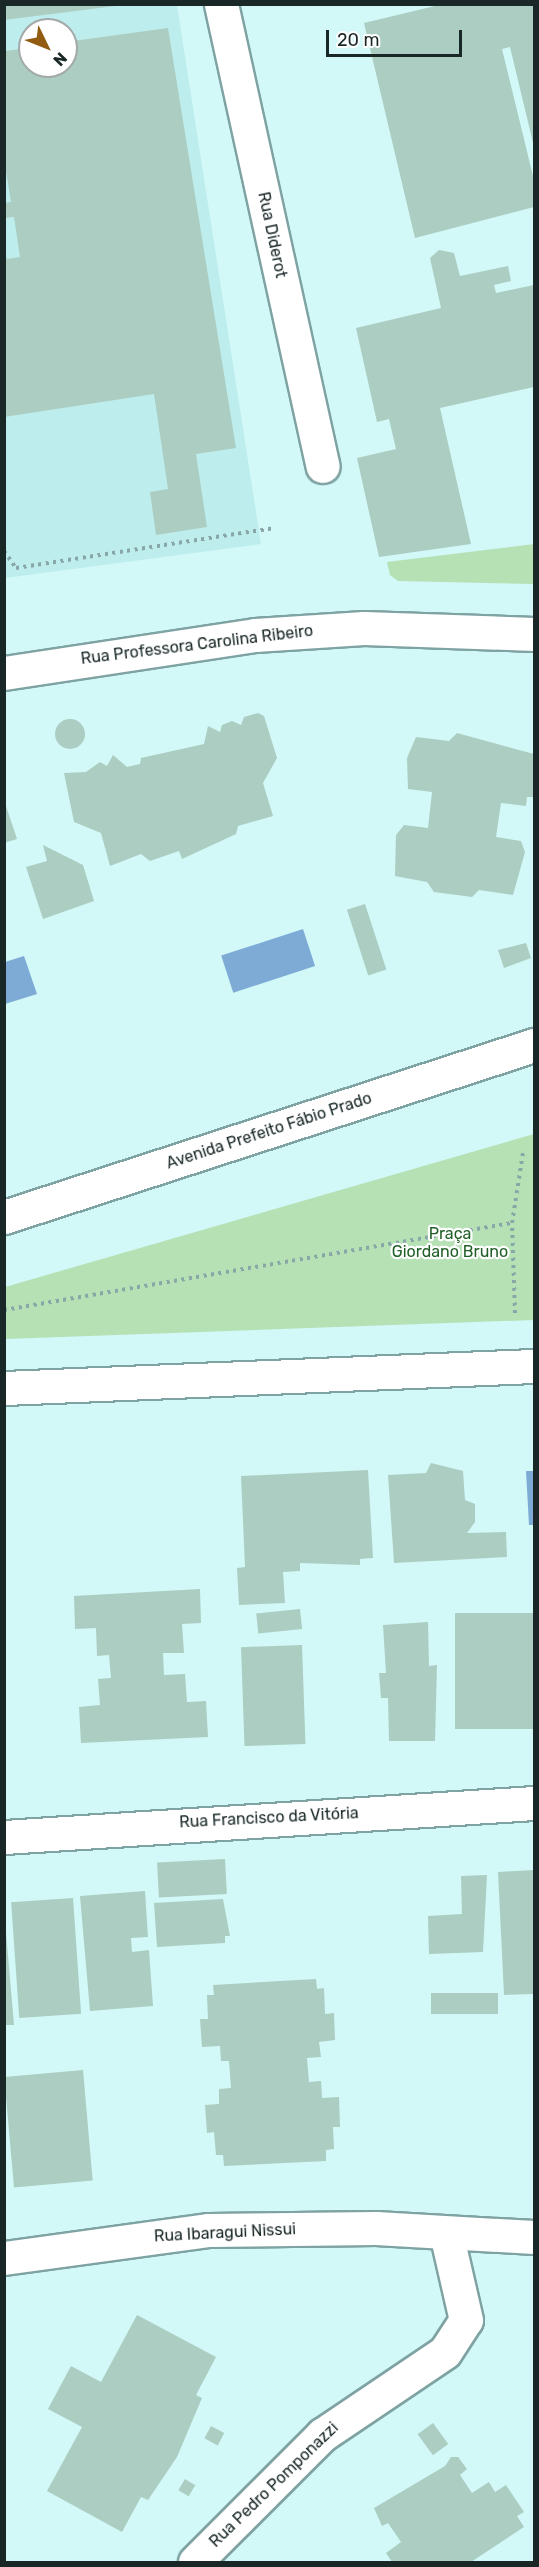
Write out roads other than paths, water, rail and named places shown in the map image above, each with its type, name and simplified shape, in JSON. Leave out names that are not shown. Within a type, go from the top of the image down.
[{"type":"street","name":"Rua Diderot","points":[[221,4],[323,466]]},
{"type":"street","name":"Rua Professora Carolina Ribeiro","points":[[4,673],[255,635],[364,628],[534,634]]},
{"type":"street","name":"Avenida Prefeito Fábio Prado","points":[[4,1217],[534,1045]]},
{"type":"street","points":[[4,1388],[534,1366]]},
{"type":"street","name":"Rua Francisco da Vitória","points":[[4,1837],[534,1803]]},
{"type":"street","name":"Rua Ibaragui Nissui","points":[[4,2258],[209,2230],[447,2233]]},
{"type":"street","points":[[447,2233],[534,2237]]},
{"type":"street","name":"Rua Pedro Pomponazzi","points":[[195,2562],[322,2435],[445,2352],[466,2320],[447,2233]]},
{"type":"water","points":[[303,929],[315,966],[233,993],[221,956]]},
{"type":"water","points":[[24,956],[37,994],[5,1004],[5,962]]},
{"type":"water","points":[[526,1471],[534,1471],[534,1525],[529,1525]]},
{"type":"park label","name":"Praça Giordano Bruno","points":[[450,1243]]}]
